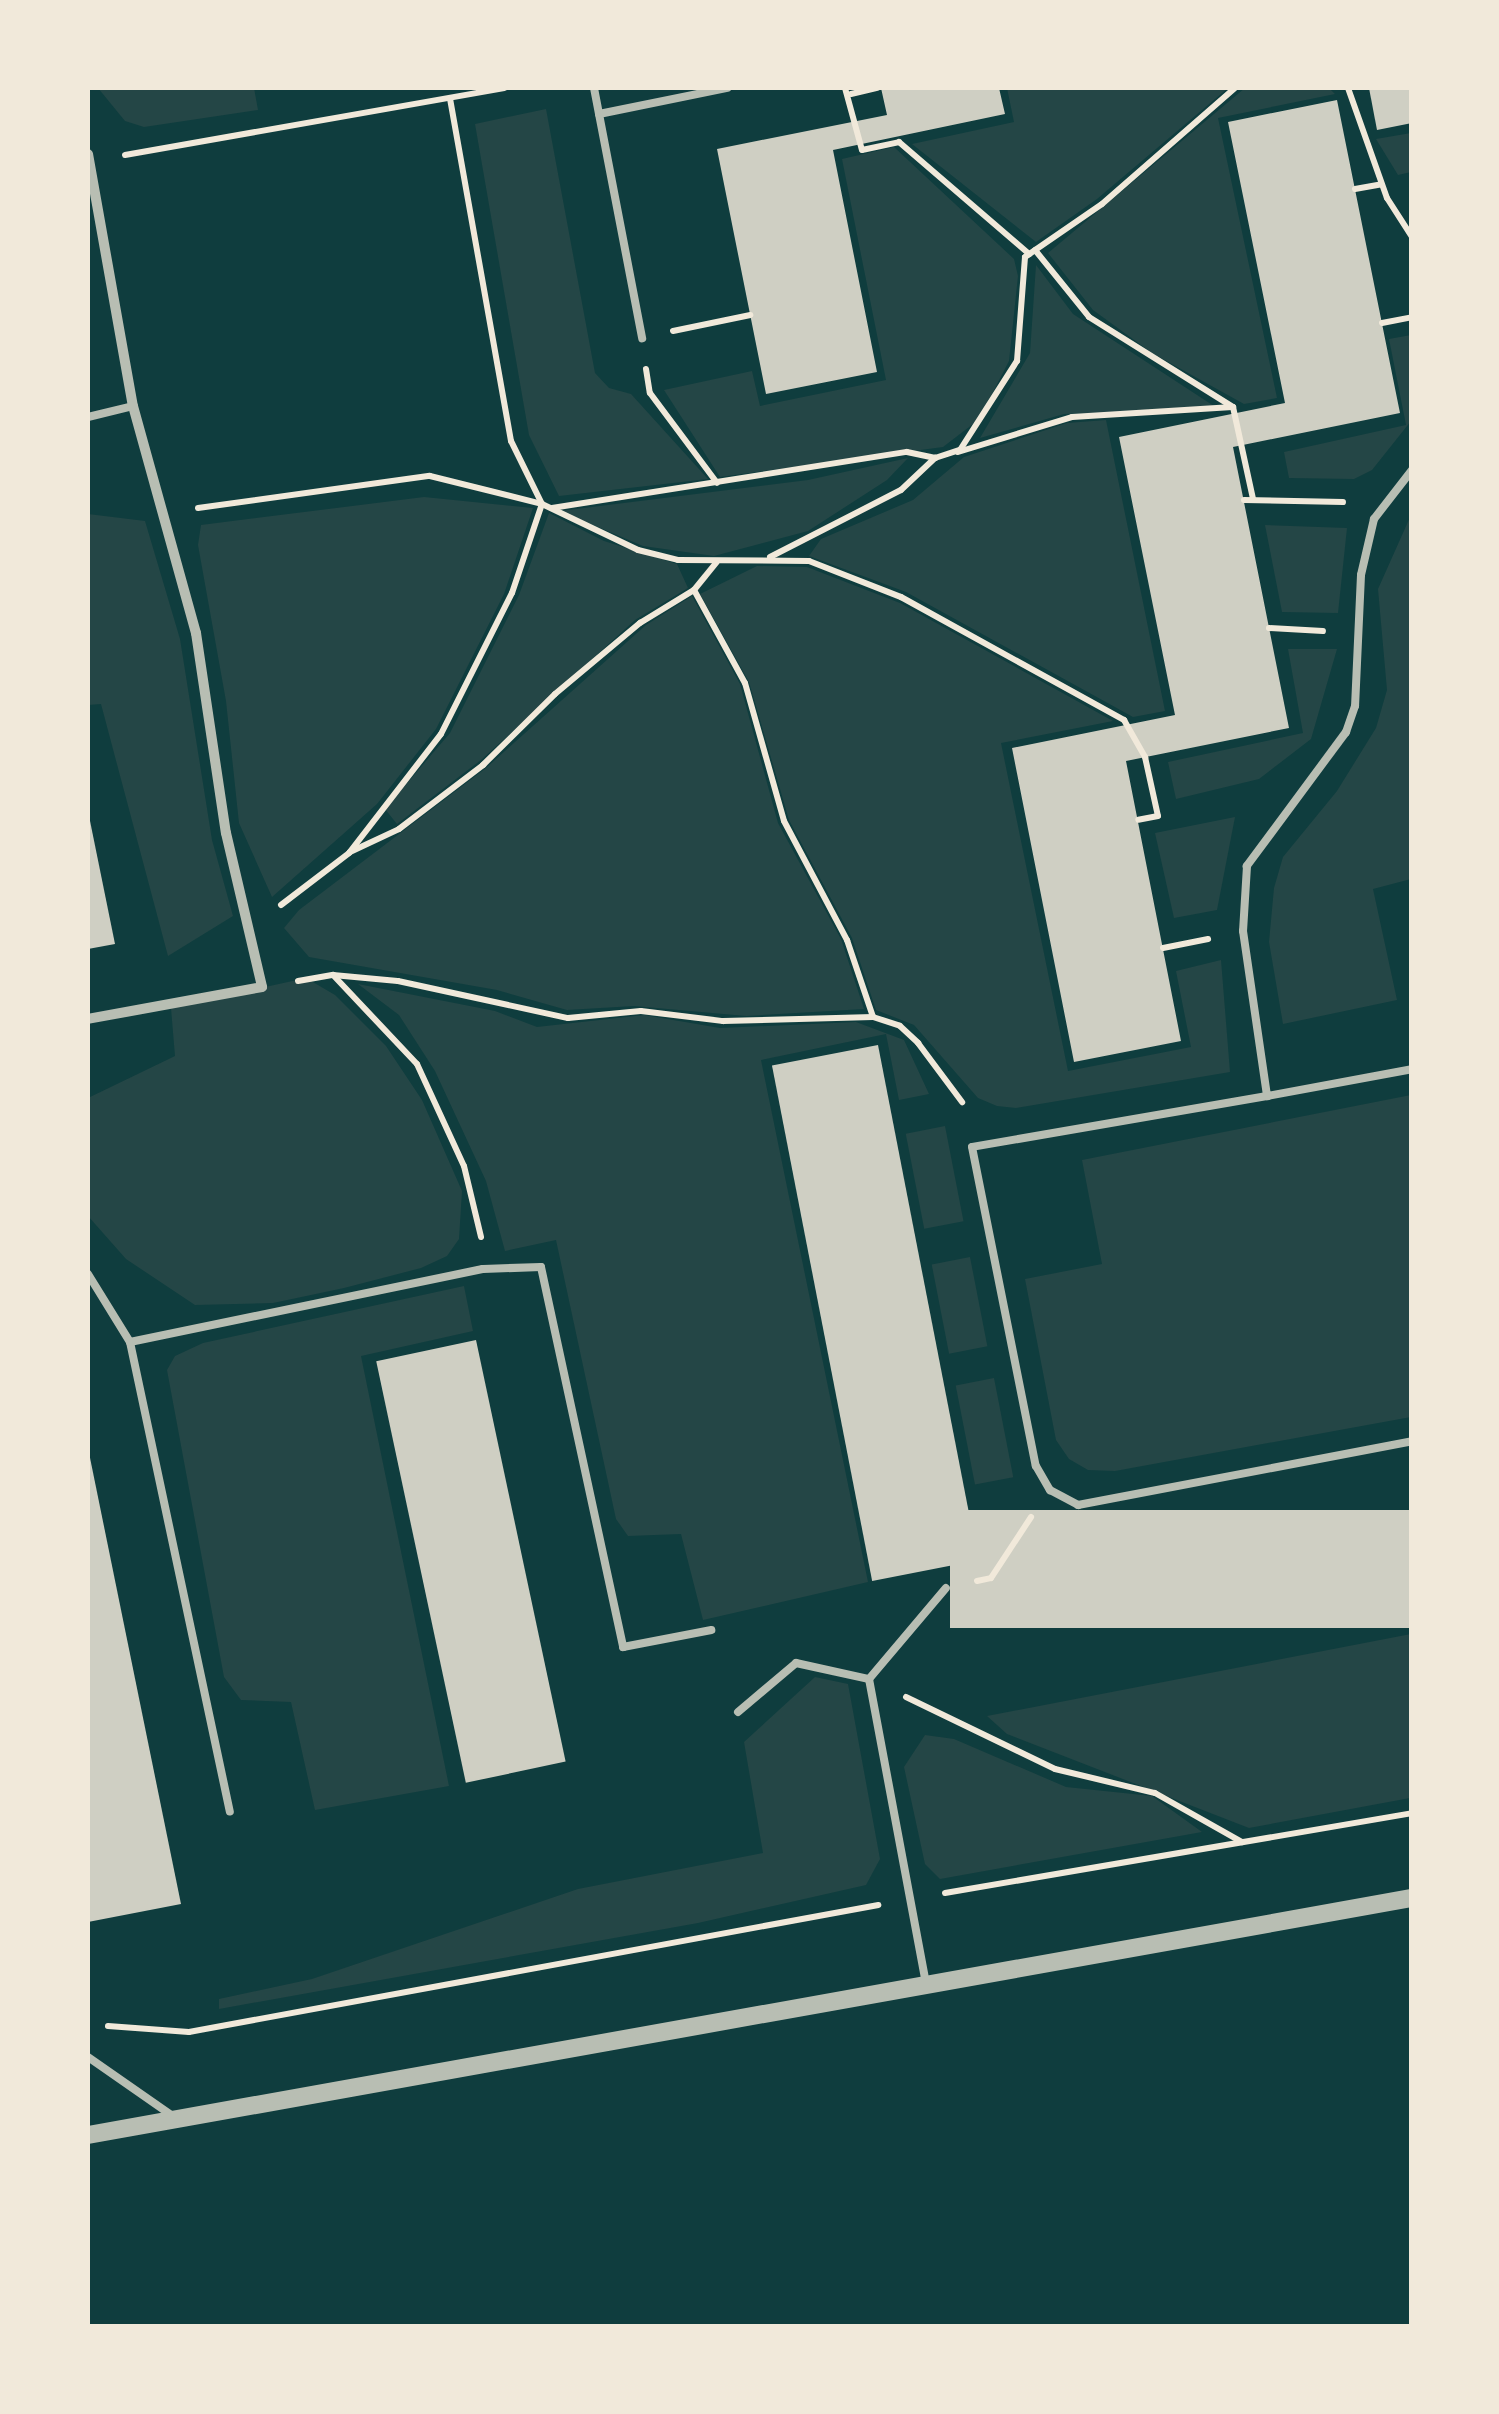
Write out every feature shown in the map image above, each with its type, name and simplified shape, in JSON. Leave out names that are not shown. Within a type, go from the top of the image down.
[{"type":"street","points":[[88,157],[133,406],[167,512],[196,632],[226,833],[262,986],[88,1019]]},
{"type":"street","points":[[88,2135],[1412,1898]]},
{"type":"lane","points":[[594,88],[642,338]]},
{"type":"lane","points":[[599,114],[727,88]]},
{"type":"lane","points":[[88,417],[133,406]]},
{"type":"lane","points":[[1267,1096],[1243,931],[1247,866],[1346,732],[1355,706],[1361,575],[1379,504],[1412,470]]},
{"type":"lane","points":[[1412,1069],[972,1147],[1036,1466],[1050,1490],[1078,1505],[1412,1441]]},
{"type":"lane","points":[[130,1342],[483,1269],[541,1267],[623,1647],[711,1630]]},
{"type":"lane","points":[[88,1274],[130,1342],[230,1810]]},
{"type":"lane","points":[[869,1679],[946,1588]]},
{"type":"lane","points":[[738,1712],[796,1663],[869,1679]]},
{"type":"lane","points":[[869,1679],[926,1986]]},
{"type":"lane","points":[[88,2057],[178,2120]]},
{"type":"path","points":[[88,157],[504,88]]},
{"type":"path","points":[[877,88],[848,91],[862,150],[898,142],[1032,252],[1089,317],[1232,408],[1248,500],[1379,504]]},
{"type":"path","points":[[947,456],[973,436],[1017,361],[1032,252],[1102,204],[1235,88]]},
{"type":"path","points":[[1348,88],[1382,184],[1412,237]]},
{"type":"path","points":[[348,853],[440,734],[512,593],[546,506],[511,440],[450,99]]},
{"type":"path","points":[[1354,189],[1382,184]]},
{"type":"path","points":[[717,483],[650,393],[642,338],[750,315]]},
{"type":"path","points":[[1382,323],[1412,316]]},
{"type":"path","points":[[546,506],[908,452],[934,458],[947,456],[1072,417],[1232,408]]},
{"type":"path","points":[[769,558],[901,490],[934,458]]},
{"type":"path","points":[[167,512],[430,476],[546,506],[638,550],[717,562],[769,558],[809,561],[901,597],[1124,720],[1145,757],[1158,816],[1138,820]]},
{"type":"path","points":[[248,930],[348,853],[399,829],[469,776],[640,623],[694,590],[717,562]]},
{"type":"path","points":[[694,590],[745,684],[784,822],[847,940],[873,1017]]},
{"type":"path","points":[[1270,628],[1358,633]]},
{"type":"path","points":[[1163,948],[1243,931]]},
{"type":"path","points":[[333,975],[395,1035],[443,1114],[478,1208],[483,1269]]},
{"type":"path","points":[[262,986],[333,975],[398,981],[568,1018],[641,1012],[723,1021],[873,1017],[900,1026],[918,1043],[962,1102]]},
{"type":"path","points":[[946,1588],[991,1578],[1050,1490]]},
{"type":"path","points":[[869,1679],[1026,1758],[1155,1793],[1243,1842]]},
{"type":"path","points":[[97,2022],[189,2032],[910,1899],[1412,1814]]},
{"type":"shaded area","points":[[98,88],[254,88],[258,110],[144,127],[125,121]]},
{"type":"shaded area","points":[[1007,88],[1228,88],[1097,199],[1036,242],[912,144],[1014,122]]},
{"type":"shaded area","points":[[1245,88],[1329,88],[1335,94],[1218,118],[1277,398],[1244,404],[1152,353],[1093,310],[1048,253]]},
{"type":"shaded area","points":[[546,109],[595,373],[609,388],[631,394],[708,479],[559,496],[529,435],[475,124]]},
{"type":"shaded area","points":[[1411,133],[1411,172],[1398,175],[1376,139]]},
{"type":"shaded area","points":[[894,147],[1014,259],[1018,276],[1009,361],[992,394],[973,424],[943,447],[720,477],[664,390],[752,371],[760,406],[886,380],[842,159]]},
{"type":"shaded area","points":[[1036,265],[1073,314],[1220,410],[1064,414],[980,438],[1030,353]]},
{"type":"shaded area","points":[[1411,335],[1411,421],[1372,470],[1354,479],[1289,478],[1284,452],[1406,425],[1389,339]]},
{"type":"shaded area","points":[[1106,420],[1165,711],[1133,717],[906,592],[809,556],[821,539],[913,500],[964,457],[1067,423]]},
{"type":"shaded area","points":[[908,458],[887,480],[808,531],[714,556],[643,546],[560,511],[808,480]]},
{"type":"shaded area","points":[[424,497],[533,508],[504,594],[436,729],[377,804],[272,897],[239,823],[226,701],[198,545],[201,525]]},
{"type":"shaded area","points":[[549,513],[604,541],[677,564],[688,588],[635,620],[481,760],[397,824],[385,809],[450,733],[519,595]]},
{"type":"shaded area","points":[[88,514],[145,521],[180,639],[212,840],[233,916],[168,956],[101,704],[88,705]]},
{"type":"shaded area","points":[[1411,515],[1411,879],[1373,889],[1397,1000],[1283,1024],[1269,942],[1274,888],[1283,857],[1337,791],[1376,728],[1387,690],[1378,589]]},
{"type":"shaded area","points":[[1265,525],[1347,528],[1338,613],[1282,612]]},
{"type":"shaded area","points":[[757,566],[807,567],[900,603],[1113,721],[1001,743],[1068,1071],[1191,1047],[1176,971],[1221,960],[1230,1072],[1016,1108],[997,1106],[978,1098],[914,1025],[876,1010],[852,938],[789,820],[749,682],[700,594]]},
{"type":"shaded area","points":[[692,596],[740,684],[778,823],[841,939],[864,1009],[746,1016],[634,1006],[567,1010],[497,990],[309,957],[284,928],[299,910],[486,768],[646,625]]},
{"type":"shaded area","points":[[1288,649],[1337,649],[1311,739],[1259,779],[1176,799],[1168,762],[1303,733]]},
{"type":"shaded area","points":[[1235,817],[1217,910],[1174,918],[1155,833]]},
{"type":"shaded area","points":[[306,978],[335,995],[386,1046],[422,1100],[462,1191],[459,1239],[447,1256],[421,1268],[344,1288],[273,1303],[195,1305],[126,1259],[88,1216],[88,1098],[175,1056],[171,1008]]},
{"type":"shaded area","points":[[358,984],[495,1011],[537,1027],[644,1015],[720,1028],[856,1022],[904,1040],[929,1094],[899,1100],[886,1034],[761,1060],[868,1582],[703,1620],[681,1534],[628,1536],[616,1519],[556,1240],[505,1251],[486,1181],[435,1071],[399,1015]]},
{"type":"shaded area","points":[[1411,1095],[1411,1417],[1115,1471],[1088,1470],[1069,1459],[1056,1440],[1025,1279],[1102,1264],[1082,1160]]},
{"type":"shaded area","points":[[945,1126],[964,1221],[924,1229],[906,1134]]},
{"type":"shaded area","points":[[970,1257],[987,1346],[949,1354],[932,1264]]},
{"type":"shaded area","points":[[464,1286],[473,1331],[361,1356],[449,1786],[315,1810],[291,1702],[241,1700],[224,1677],[167,1370],[175,1356],[203,1343]]},
{"type":"shaded area","points":[[994,1378],[1013,1477],[975,1485],[956,1385]]},
{"type":"shaded area","points":[[1411,1634],[1410,1798],[1249,1828],[1007,1734],[987,1716]]},
{"type":"shaded area","points":[[815,1677],[848,1684],[880,1859],[866,1885],[698,1923],[219,2009],[219,1999],[312,1979],[578,1889],[763,1853],[744,1742]]},
{"type":"shaded area","points":[[925,1735],[954,1739],[1066,1787],[1152,1796],[1202,1832],[940,1879],[925,1864],[904,1767]]},
{"type":"building","points":[[881,88],[999,88],[1005,114],[833,150],[877,372],[766,394],[717,149],[887,115]]},
{"type":"building","points":[[1369,88],[1412,88],[1412,123],[1377,130]]},
{"type":"building","points":[[1337,100],[1400,413],[1233,447],[1289,728],[1126,761],[1181,1041],[1074,1062],[1012,748],[1175,715],[1119,437],[1285,403],[1228,122]]},
{"type":"building","points":[[88,811],[115,944],[88,949]]},
{"type":"building","points":[[878,1045],[978,1560],[872,1581],[772,1066]]},
{"type":"building","points":[[476,1340],[566,1762],[466,1783],[376,1361]]},
{"type":"building","points":[[88,1448],[181,1904],[88,1922]]},
{"type":"building","points":[[950,1510],[1412,1510],[1412,1628],[950,1628]]}]
